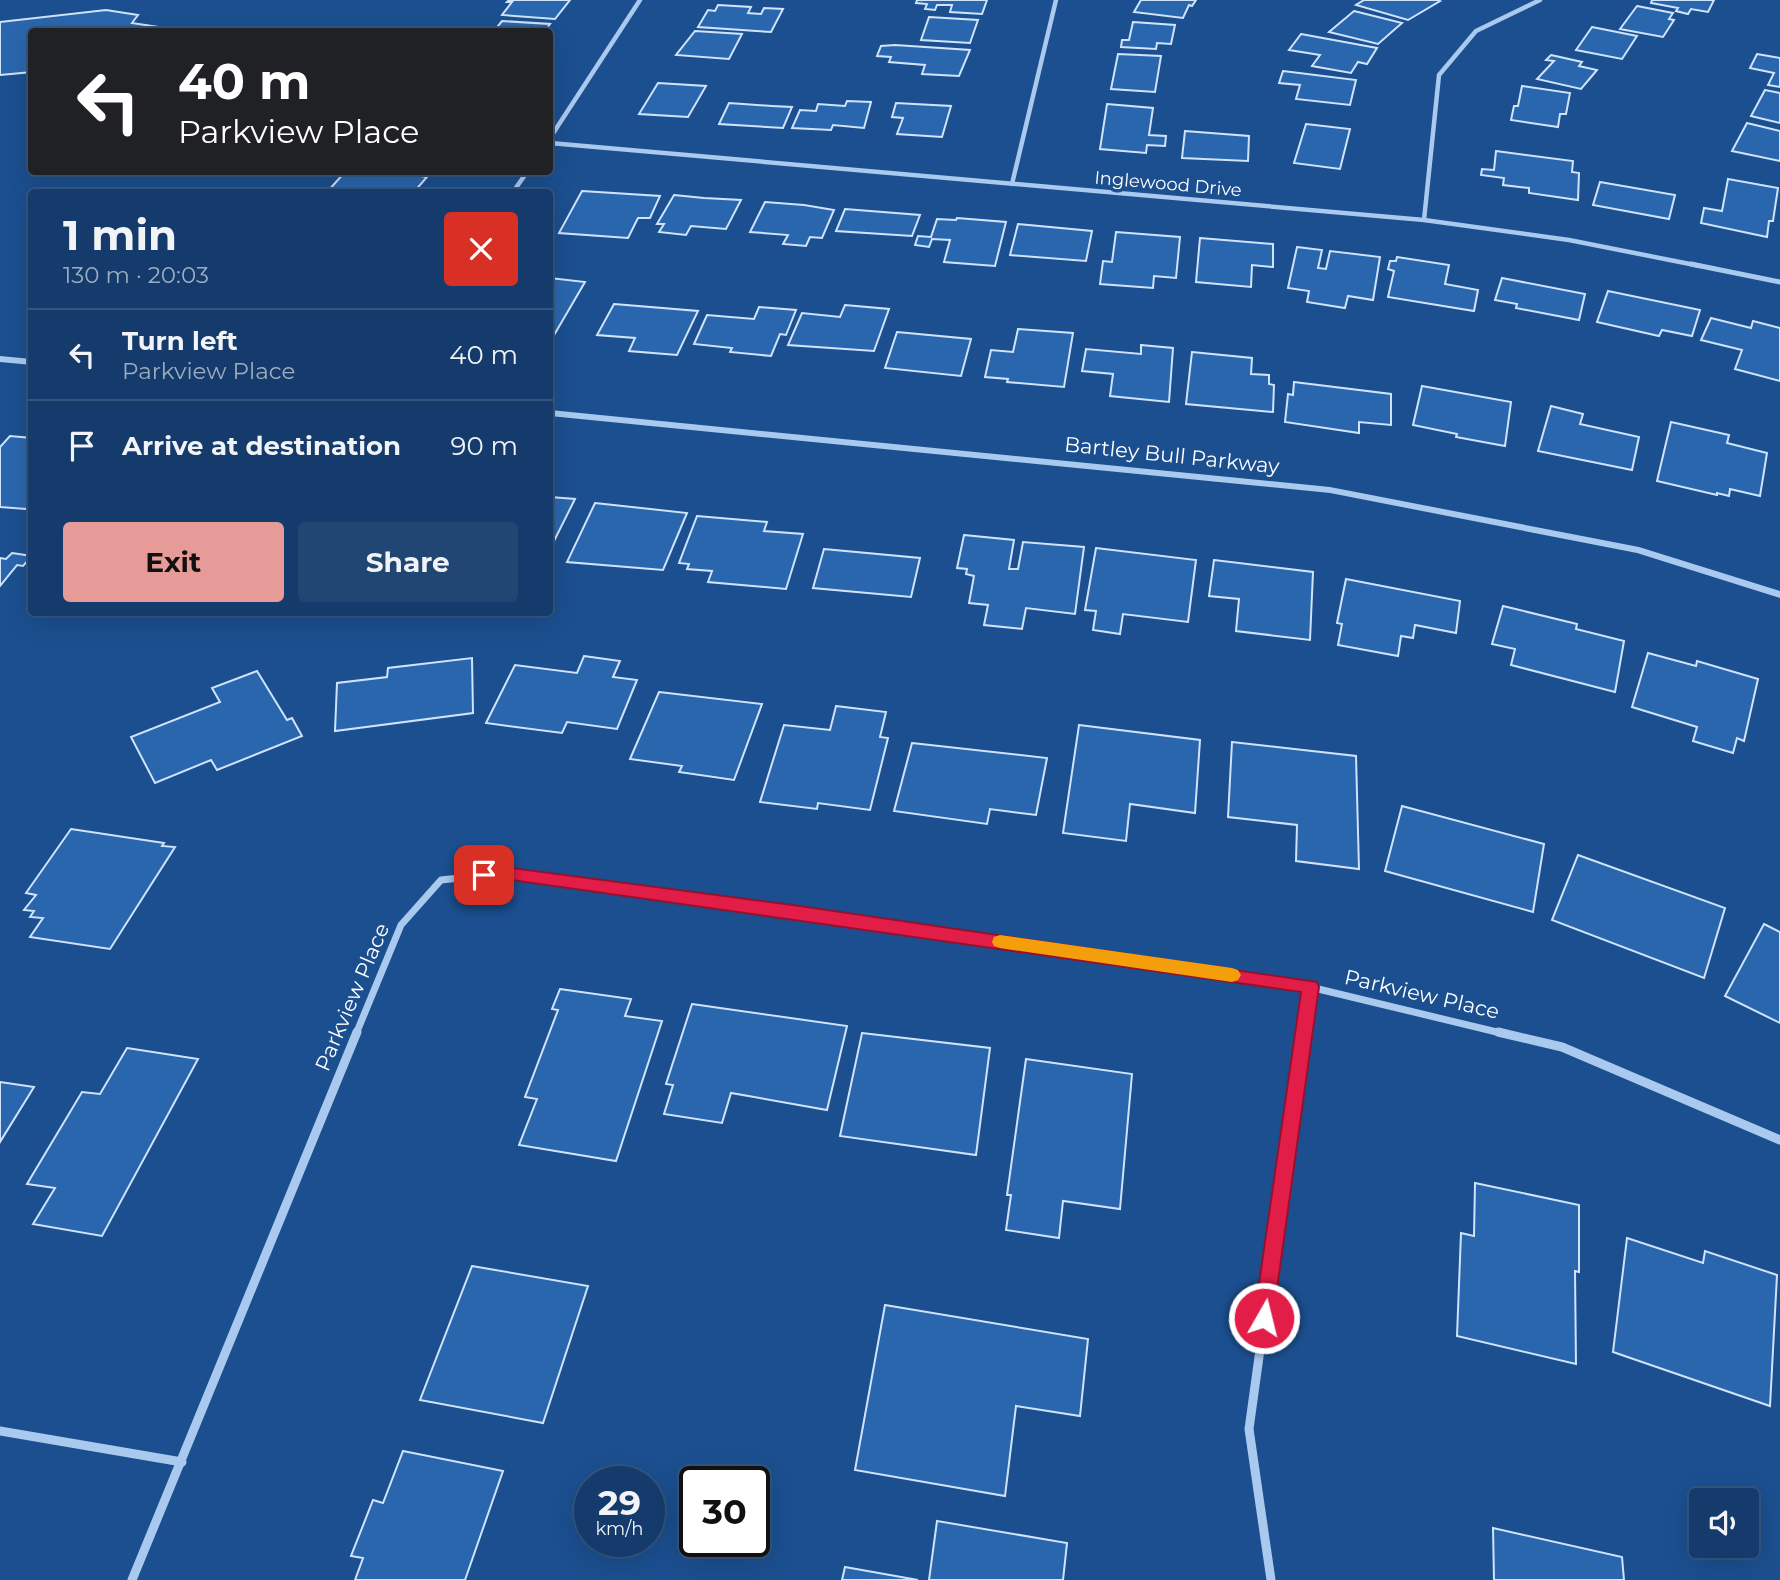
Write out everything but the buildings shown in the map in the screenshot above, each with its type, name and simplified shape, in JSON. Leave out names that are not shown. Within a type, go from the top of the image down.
[{"type":"street","points":[[553,136],[640,0]]},
{"type":"street","points":[[1012,184],[1056,0]]},
{"type":"street","points":[[1424,220],[1439,75],[1476,31],[1540,0]]},
{"type":"street","name":"Inglewood Drive","points":[[553,141],[1424,220],[1569,240],[1780,282]]},
{"type":"street","points":[[0,359],[28,362]]},
{"type":"street","name":"Bartley Bull Parkway","points":[[553,413],[1331,490],[1639,550],[1780,595]]},
{"type":"street","name":"Parkview Place","points":[[132,1580],[401,925],[441,880],[505,873],[1310,987],[1562,1047],[1780,1140]]},
{"type":"street","points":[[1272,1580],[1249,1429],[1310,987]]},
{"type":"street","points":[[0,1431],[182,1462]]},
{"type":"slow traffic","points":[[1000,942],[1232,975]]},
{"type":"route","points":[[484,875],[505,873],[793,912],[1310,987],[1264,1318]]}]
